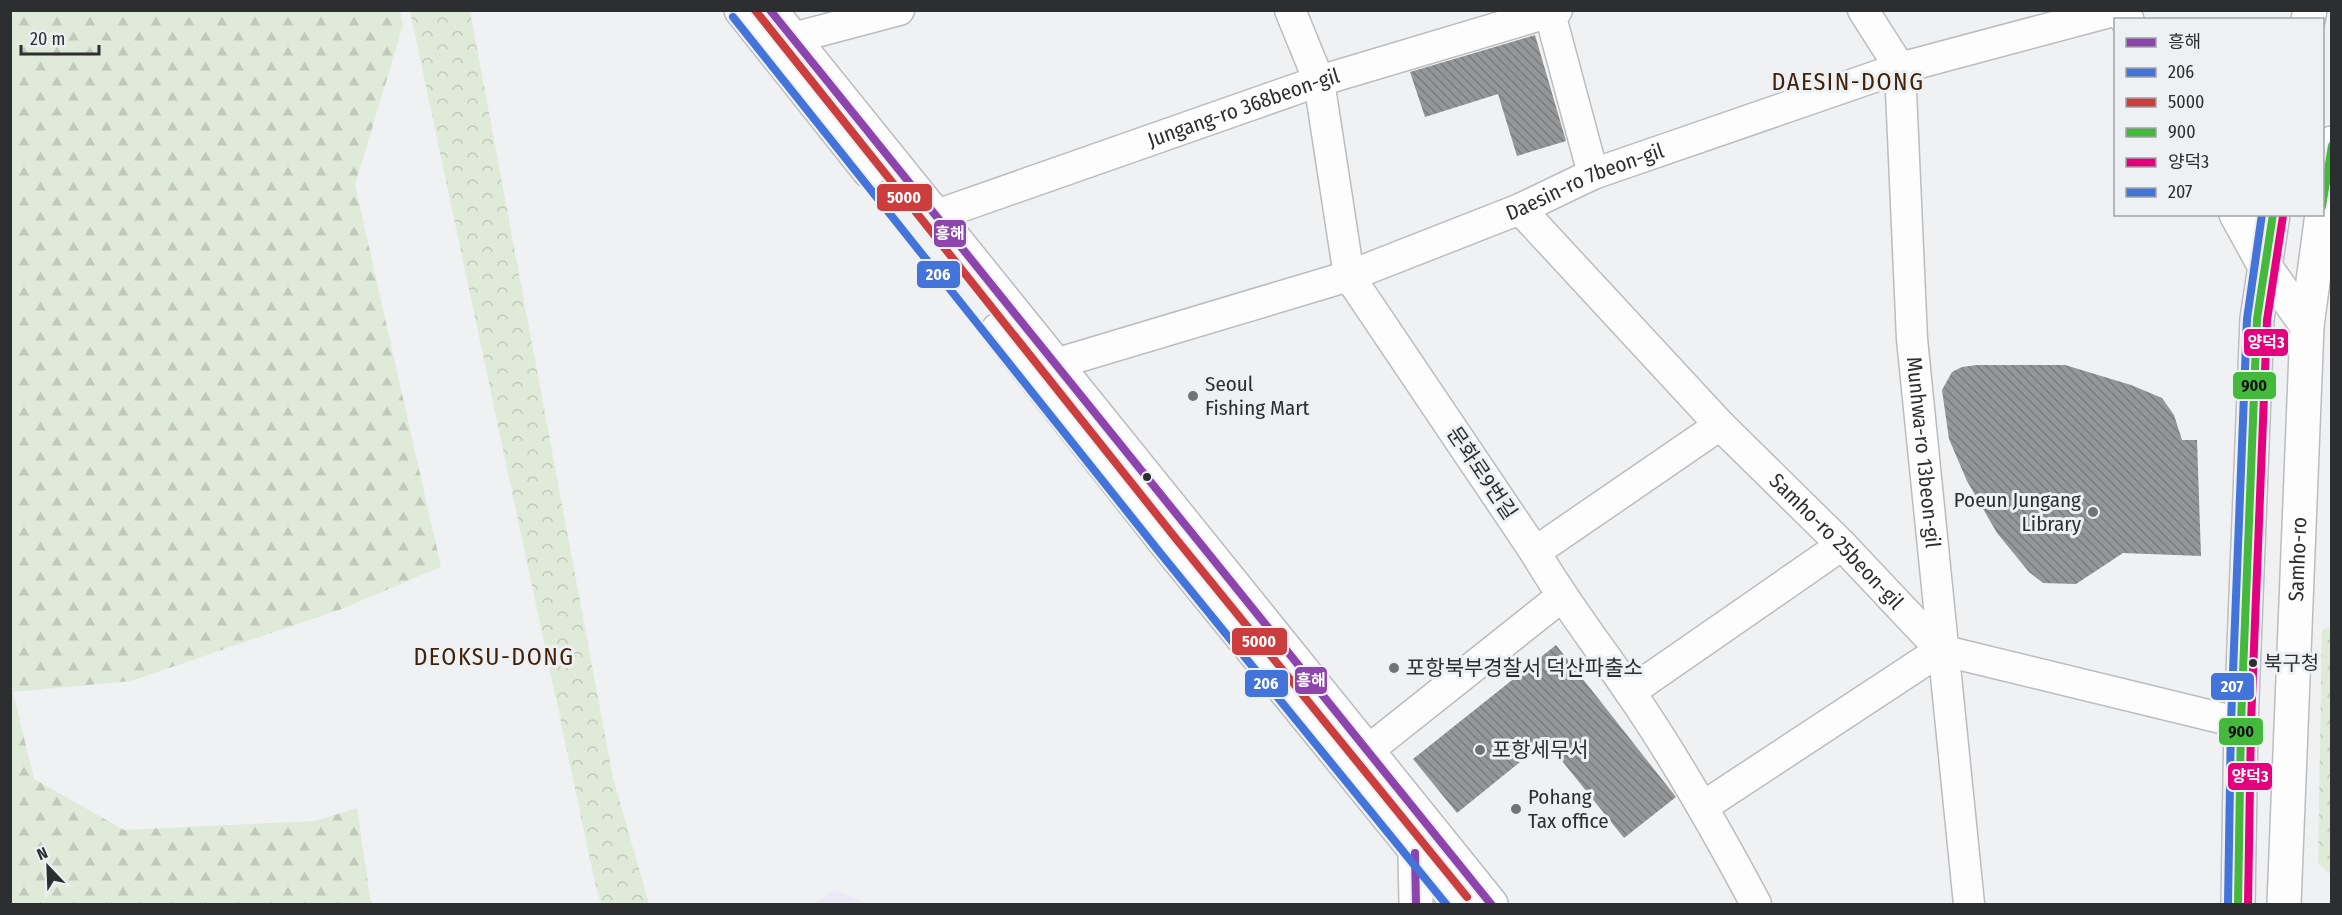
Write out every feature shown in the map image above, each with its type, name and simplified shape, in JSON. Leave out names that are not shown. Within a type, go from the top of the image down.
[{"type":"main road","points":[[741,10],[1415,853],[1459,904]]},
{"type":"main road","points":[[770,10],[1366,752],[1426,821],[1491,904]]},
{"type":"main road","points":[[2324,194],[2331,143]]},
{"type":"main road","points":[[2237,216],[2264,265],[2307,326]]},
{"type":"main road","points":[[2238,904],[2241,723],[2257,319],[2273,216]]},
{"type":"main road","name":"Samho-ro","points":[[2284,904],[2307,326],[2324,258],[2322,216]]},
{"type":"main road","points":[[1416,904],[1415,853],[1426,821]]},
{"type":"street","points":[[793,38],[899,10]]},
{"type":"street","name":"문화로9번길","points":[[1290,10],[1318,81],[1350,276],[1535,552],[1561,597],[1630,692],[1704,806],[1756,904]]},
{"type":"street","name":"Munhwa-ro 13beon-gil","points":[[1863,10],[1900,68],[1912,339],[1941,650],[1969,904]]},
{"type":"street","name":"Daesin-ro 7beon-gil","points":[[1055,364],[1350,276],[1520,209],[1593,174],[1900,68],[2120,10]]},
{"type":"street","points":[[1552,11],[1593,174]]},
{"type":"street","name":"Jungang-ro 368beon-gil","points":[[934,216],[1318,81],[1552,11]]},
{"type":"street","name":"Samho-ro 25beon-gil","points":[[1520,209],[1720,425],[1842,545],[1941,650]]},
{"type":"street","points":[[1535,552],[1720,425]]},
{"type":"street","points":[[1630,692],[1842,545]]},
{"type":"street","points":[[1366,752],[1561,597]]},
{"type":"street","points":[[1704,806],[1941,650],[2241,723]]},
{"type":"shaded area","points":[[833,890],[870,904],[813,904]]},
{"type":"green space","points":[[10,11],[400,11],[403,25],[355,185],[441,567],[339,610],[131,681],[13,692],[34,779],[124,830],[315,821],[357,808],[371,904],[11,904]]},
{"type":"green space","points":[[410,11],[470,11],[613,778],[649,904],[601,904],[594,878]]},
{"type":"green space","points":[[2331,627],[2332,873],[2330,874],[2318,863],[2322,630]]},
{"type":"building","points":[[1535,35],[1566,141],[1517,156],[1498,94],[1425,117],[1410,72]]},
{"type":"building","points":[[2065,365],[2131,385],[2162,398],[2174,415],[2182,440],[2197,440],[2201,556],[2123,553],[2076,584],[2043,583],[2029,572],[1997,533],[1967,481],[1949,439],[1942,390],[1952,372],[1962,367]]},
{"type":"building","name":"포항세무서","points":[[1556,645],[1676,797],[1624,838],[1546,741],[1457,813],[1413,759]]},
{"type":"transit line","name":"5000","points":[[755,10],[1177,540],[1467,897]]},
{"type":"transit line","name":"흥해","points":[[770,10],[1491,904]]},
{"type":"transit line","name":"206","points":[[733,17],[1161,554],[1446,904]]},
{"type":"transit line","name":"900","points":[[2324,194],[2332,146]]},
{"type":"transit line","name":"207","points":[[2228,904],[2231,723],[2247,319],[2262,216]]},
{"type":"transit line","name":"900","points":[[2238,904],[2241,723],[2257,319],[2273,216]]},
{"type":"transit line","name":"양덕3","points":[[2248,904],[2251,723],[2267,320],[2283,216]]},
{"type":"transit line","name":"흥해","points":[[1415,853],[1416,904]]},
{"type":"place","name":"Seoul Fishing Mart","points":[[1193,396]]},
{"type":"place","name":"Poeun Jungang Library","points":[[2093,512]]},
{"type":"place","name":"북구청","points":[[2253,663]]},
{"type":"place","name":"포항북부경찰서 덕산파출소","points":[[1394,668]]},
{"type":"place","name":"포항세무서","points":[[1480,750]]},
{"type":"place","name":"Pohang Tax office","points":[[1516,809]]},
{"type":"district","name":"DAESIN-DONG","points":[[1848,82]]},
{"type":"district","name":"DEOKSU-DONG","points":[[494,657]]}]
